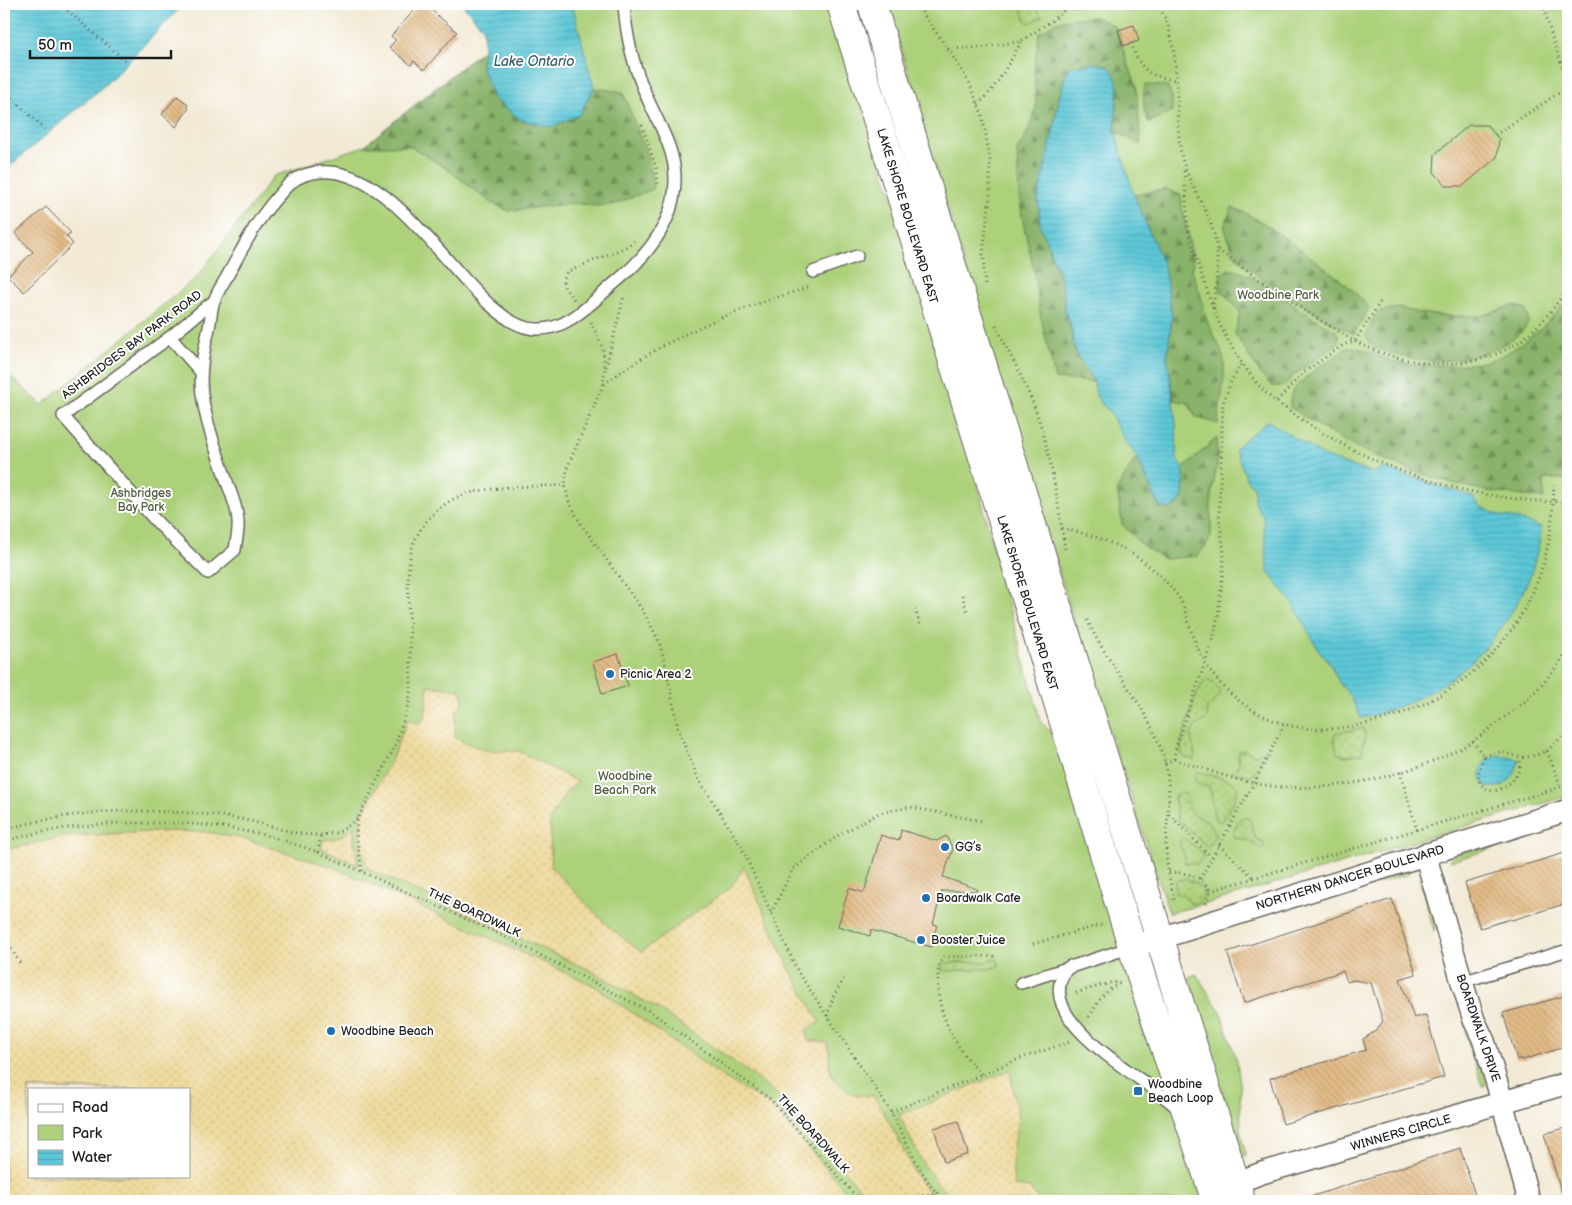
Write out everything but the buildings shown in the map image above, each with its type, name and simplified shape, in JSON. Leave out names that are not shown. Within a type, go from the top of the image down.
[{"type":"highway","name":"LAKE SHORE BOULEVARD EAST","points":[[841,4],[993,489],[1132,946],[1192,1126],[1230,1195]]},
{"type":"highway","points":[[872,4],[903,110],[1159,937],[1230,1195]]},
{"type":"street","name":"NORTHERN DANCER BOULEVARD","points":[[1132,946],[1568,810]]},
{"type":"street","name":"BOARDWALK DRIVE","points":[[1425,854],[1462,982],[1474,1020],[1484,1041],[1503,1103],[1529,1201]]},
{"type":"street","name":"WINNERS CIRCLE","points":[[1230,1195],[1262,1173],[1568,1083]]},
{"type":"lane","name":"ASHBRIDGES BAY PARK ROAD","points":[[215,300],[170,337],[63,416],[155,520],[208,573],[235,550],[238,522],[204,404],[200,371],[215,300],[259,218],[289,184],[301,176],[318,171],[335,172],[350,176],[377,190],[418,228],[473,289],[507,319],[536,330],[561,324],[582,310],[627,273],[652,246],[665,226],[670,211],[676,180],[673,161],[668,143],[646,95],[633,60],[625,22],[624,4]]},
{"type":"lane","points":[[812,272],[857,256]]},
{"type":"lane","points":[[170,337],[200,371]]},
{"type":"lane","points":[[1021,983],[1132,946]]},
{"type":"lane","points":[[1462,982],[1568,950]]},
{"type":"lane","points":[[1070,966],[1062,975],[1060,986],[1060,1001],[1069,1017],[1089,1040],[1114,1062],[1174,1106],[1192,1126]]},
{"type":"path","points":[[60,4],[127,62]]},
{"type":"path","points":[[916,4],[969,82],[982,114],[990,158],[990,195],[983,254],[983,271],[987,296]]},
{"type":"path","points":[[948,49],[986,47],[1021,41],[1053,20],[1071,4]]},
{"type":"path","points":[[1157,4],[1170,28],[1189,235],[1195,257],[1226,337],[1264,391],[1319,432],[1379,462],[1410,474],[1476,492],[1513,498],[1568,502]]},
{"type":"path","points":[[1543,4],[1568,83]]},
{"type":"path","points":[[978,105],[988,94],[1021,41]]},
{"type":"path","points":[[1131,43],[1140,66],[1149,74],[1176,80]]},
{"type":"path","points":[[1495,135],[1568,87]]},
{"type":"path","points":[[4,91],[48,132]]},
{"type":"path","points":[[641,124],[656,168],[657,193]]},
{"type":"path","points":[[1183,168],[1210,222],[1218,250],[1214,310]]},
{"type":"path","points":[[572,297],[562,284],[563,277],[567,272],[628,246],[640,235]]},
{"type":"path","points":[[1218,250],[1274,290],[1355,341],[1402,360],[1425,363],[1455,363],[1483,359],[1508,349],[1523,338],[1550,311],[1568,287]]},
{"type":"path","points":[[627,273],[626,287],[605,368],[603,385],[567,468],[565,484],[568,499],[579,521],[643,611],[658,639],[664,658],[678,728],[698,778],[741,846],[798,972],[891,1112],[918,1165],[936,1193],[945,1201]]},
{"type":"path","points":[[603,385],[659,348],[710,322],[816,284]]},
{"type":"path","points":[[1277,402],[1303,373],[1343,344],[1355,341],[1380,301]]},
{"type":"path","points":[[590,319],[603,349],[605,368]]},
{"type":"path","points":[[994,320],[1038,417],[1050,457],[1066,555]]},
{"type":"path","points":[[1174,759],[1176,746],[1213,640],[1224,553],[1219,518],[1223,403],[1231,382],[1242,362]]},
{"type":"path","points":[[362,871],[356,833],[358,818],[396,744],[409,702],[411,685],[409,572],[412,551],[419,534],[428,520],[438,510],[450,501],[462,496],[494,490],[565,484]]},
{"type":"path","points":[[1062,528],[1099,538],[1125,550],[1143,562],[1162,579],[1180,598],[1205,664],[1217,681],[1238,700],[1259,714],[1284,725],[1335,729],[1392,718],[1425,704],[1455,687],[1497,649],[1528,602],[1539,574],[1548,546],[1554,485]]},
{"type":"path","points":[[962,595],[967,612]]},
{"type":"path","points":[[915,609],[921,628]]},
{"type":"path","points":[[1086,618],[1156,738],[1165,763],[1169,791],[1166,842],[1175,904]]},
{"type":"path","points":[[1165,763],[1174,759],[1254,784],[1292,787],[1332,786],[1366,781],[1400,772],[1441,757],[1474,741],[1529,698],[1557,667],[1568,650]]},
{"type":"path","points":[[1200,879],[1254,784],[1284,725]]},
{"type":"path","points":[[1484,757],[1507,752],[1521,758],[1547,751],[1568,731]]},
{"type":"path","points":[[1474,741],[1484,757]]},
{"type":"path","points":[[1547,751],[1561,787]]},
{"type":"path","points":[[1484,757],[1478,774],[1479,780],[1482,785],[1493,790],[1508,786],[1514,779],[1521,758]]},
{"type":"path","points":[[1400,772],[1417,830]]},
{"type":"path","points":[[1210,891],[1568,785]]},
{"type":"path","points":[[771,914],[793,868],[839,835],[879,813],[910,806],[981,821]]},
{"type":"path","points":[[4,830],[35,821],[90,814],[140,811],[190,813],[236,818],[296,832],[321,834],[336,833],[358,818]]},
{"type":"path","points":[[1168,814],[1211,857]]},
{"type":"path","name":"THE BOARDWALK","points":[[4,841],[66,828],[120,823],[180,824],[223,827],[270,836],[318,852],[495,932],[651,1012],[770,1099],[860,1201]]},
{"type":"path","points":[[318,852],[321,834]]},
{"type":"path","points":[[1219,845],[1255,879]]},
{"type":"path","points":[[1169,872],[1188,874],[1207,884],[1210,891],[1204,907]]},
{"type":"path","points":[[1033,944],[1100,924],[1108,930]]},
{"type":"path","points":[[4,936],[20,963]]},
{"type":"path","points":[[981,1074],[958,1044],[939,1002],[939,963],[944,958],[996,956]]},
{"type":"path","points":[[827,1017],[833,997],[845,976]]},
{"type":"path","points":[[1076,993],[1109,983],[1125,983],[1107,989],[1088,1018]]},
{"type":"path","points":[[891,1112],[981,1074],[1053,1046],[1073,1041]]},
{"type":"path","points":[[893,1201],[936,1193]]},
{"type":"green space","name":"Woodbine Beach Park","points":[[572,4],[830,4],[957,398],[993,548],[1041,722],[1060,742],[1206,1201],[4,1201],[4,371],[42,405],[197,277],[274,176],[364,146],[484,49],[579,35]]},
{"type":"green space","name":"Woodbine Park","points":[[888,4],[1568,4],[1568,796],[1212,902],[1169,913],[1090,672],[947,208]]},
{"type":"green space","points":[[1020,4],[1033,4],[1042,17],[1030,23],[1026,21]]},
{"type":"green space","points":[[1095,17],[1118,30],[1126,59],[1136,84],[1141,145],[1115,131],[1118,85],[1066,74],[1038,197],[1049,252],[1059,272],[1064,294],[1065,311],[1075,351],[1094,382],[1055,379],[1040,313],[1034,271],[1023,222],[1019,195],[1017,151],[1028,131],[1036,109],[1034,70],[1039,33],[1056,22],[1073,18]]},
{"type":"green space","points":[[484,49],[481,65],[579,115],[594,88],[623,92],[649,161],[653,189],[615,204],[597,206],[574,203],[509,211],[490,202],[446,168],[410,146],[364,146]]},
{"type":"green space","points":[[1145,85],[1167,86],[1172,97],[1172,111],[1149,123],[1145,114]]},
{"type":"green space","points":[[1166,189],[1181,195],[1194,264],[1191,270],[1200,292],[1207,320],[1223,356],[1224,377],[1218,424],[1196,417],[1188,403],[1174,400],[1167,358],[1172,317],[1166,279],[1134,195]]},
{"type":"green space","points":[[1232,207],[1255,218],[1278,233],[1346,284],[1358,296],[1369,308],[1354,334],[1332,323],[1268,283],[1242,263],[1234,253],[1224,227]]},
{"type":"green space","points":[[1228,269],[1251,277],[1337,332],[1339,339],[1337,344],[1294,375],[1284,386],[1272,386],[1261,375],[1235,334],[1240,312],[1220,289],[1220,276]]},
{"type":"green space","points":[[1568,302],[1568,354],[1564,368],[1568,407],[1568,470],[1566,479],[1544,479],[1544,498],[1483,490],[1432,477],[1358,448],[1290,407],[1291,395],[1299,383],[1348,347],[1406,364],[1454,365],[1483,362],[1507,353],[1518,346],[1549,321]]},
{"type":"green space","points":[[1515,305],[1526,310],[1529,322],[1523,330],[1490,351],[1474,356],[1439,361],[1422,360],[1375,348],[1366,336],[1375,316],[1380,311],[1398,308],[1444,316],[1479,316]]},
{"type":"green space","points":[[1217,438],[1217,464],[1211,499],[1211,535],[1206,546],[1197,556],[1164,559],[1142,545],[1122,524],[1117,489],[1137,457],[1159,506],[1184,478],[1183,468]]},
{"type":"green space","points":[[1207,680],[1212,681],[1220,692],[1218,698],[1207,708],[1207,718],[1195,726],[1192,732],[1191,736],[1195,752],[1194,760],[1184,757],[1181,753],[1181,745],[1191,709],[1199,691]]},
{"type":"green space","points":[[1364,728],[1365,735],[1362,754],[1345,756],[1337,753],[1334,739],[1335,733]]},
{"type":"green space","points":[[1244,750],[1255,755],[1267,751],[1251,776],[1233,773],[1239,764],[1238,754]]},
{"type":"green space","points":[[1198,772],[1231,782],[1238,788],[1233,803],[1221,822],[1215,819],[1209,786],[1202,786],[1195,782],[1194,775]]},
{"type":"green space","points":[[1181,793],[1185,794],[1189,810],[1209,822],[1216,834],[1208,847],[1178,820],[1174,796]]},
{"type":"green space","points":[[1246,817],[1250,820],[1256,839],[1262,841],[1265,845],[1262,849],[1247,840],[1234,837],[1232,833],[1241,818]]},
{"type":"green space","points":[[1183,837],[1204,854],[1198,864],[1185,863],[1179,841]]},
{"type":"green space","points":[[1490,844],[1505,845],[1451,861],[1450,858],[1455,855]]},
{"type":"green space","points":[[1408,870],[1409,874],[1354,890],[1361,885]]},
{"type":"green space","points":[[1422,877],[1436,922],[1434,931],[1419,878]]},
{"type":"green space","points":[[1186,879],[1199,885],[1204,892],[1199,903],[1191,904],[1185,896],[1175,893],[1175,881]]},
{"type":"green space","points":[[997,959],[999,966],[989,969],[942,971],[943,963],[984,962]]},
{"type":"green space","points":[[1196,974],[1220,1011],[1237,1061],[1240,1084],[1241,1136],[1246,1155],[1244,1156],[1238,1147],[1189,977]]},
{"type":"green space","points":[[1465,1031],[1476,1048],[1486,1085],[1482,1086]]},
{"type":"green space","points":[[1568,1069],[1568,1073],[1558,1078],[1523,1086],[1519,1085]]},
{"type":"sand","points":[[428,685],[461,690],[464,701],[456,712],[455,738],[484,750],[519,751],[578,782],[566,792],[550,820],[551,867],[609,927],[641,952],[731,887],[744,867],[790,970],[820,1022],[806,1031],[808,1041],[827,1043],[833,1079],[853,1095],[874,1096],[915,1174],[935,1201],[871,1201],[780,1097],[743,1068],[658,1009],[592,971],[368,869],[361,849],[361,815],[390,763],[408,719],[418,724],[425,718]]},
{"type":"sand","points":[[354,826],[354,842],[358,865],[321,848],[324,840],[341,836]]},
{"type":"sand","name":"Woodbine Beach","points":[[170,831],[206,832],[241,838],[335,868],[593,985],[723,1077],[771,1105],[854,1201],[4,1201],[4,850],[69,836]]},
{"type":"sand","points":[[1010,1070],[1018,1118],[1012,1154],[1014,1186],[1030,1188],[1039,1201],[954,1201],[928,1171],[899,1115]]},
{"type":"water","points":[[4,4],[188,4],[179,9],[106,84],[4,171]]},
{"type":"water","name":"Lake Ontario","points":[[462,4],[572,4],[594,88],[579,115],[551,127],[519,119],[493,98],[481,65],[484,49],[483,28]]},
{"type":"water","points":[[1098,63],[1108,66],[1114,73],[1118,85],[1115,131],[1134,195],[1164,266],[1172,317],[1167,358],[1176,424],[1177,459],[1183,468],[1184,478],[1183,496],[1177,505],[1170,509],[1159,506],[1137,457],[1125,441],[1109,411],[1101,404],[1096,395],[1094,382],[1075,351],[1070,323],[1065,311],[1064,294],[1059,273],[1040,225],[1038,197],[1066,74],[1071,66]]},
{"type":"water","points":[[1268,421],[1322,455],[1347,465],[1374,473],[1382,468],[1472,496],[1481,507],[1500,516],[1519,519],[1542,528],[1536,556],[1527,583],[1514,609],[1499,632],[1481,653],[1438,687],[1388,711],[1361,718],[1350,695],[1340,684],[1330,664],[1318,649],[1293,604],[1268,571],[1263,517],[1254,501],[1254,488],[1247,480],[1235,449]]},
{"type":"water","points":[[1500,755],[1519,760],[1515,773],[1503,785],[1498,787],[1485,786],[1481,770],[1486,762],[1494,756]]},
{"type":"place","name":"Picnic Area 2","points":[[610,674]]},
{"type":"place","name":"GG’s","points":[[945,847]]},
{"type":"place","name":"Boardwalk Cafe","points":[[926,898]]},
{"type":"place","name":"Booster Juice","points":[[921,940]]},
{"type":"place","name":"Woodbine Beach","points":[[331,1031]]},
{"type":"place","name":"Woodbine Beach Loop","points":[[1138,1091]]},
{"type":"park label","name":"Ashbridges Bay Park","points":[[141,500]]}]
